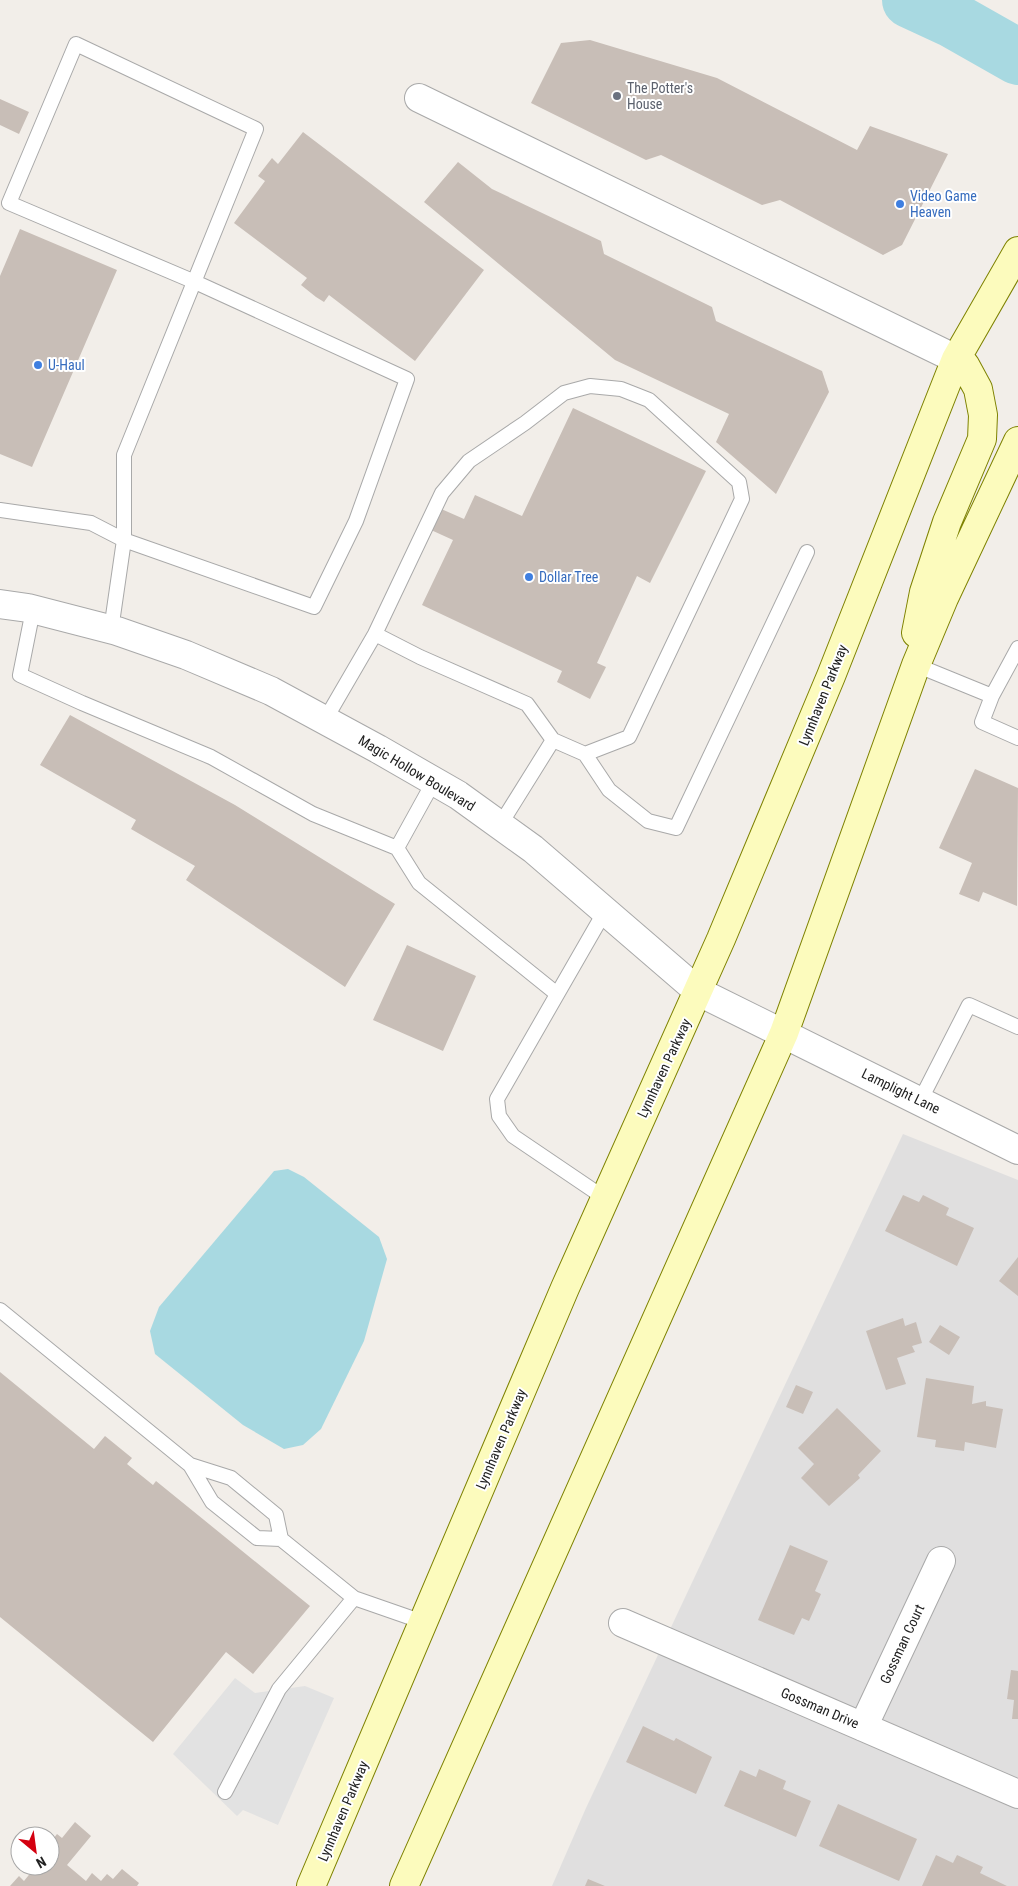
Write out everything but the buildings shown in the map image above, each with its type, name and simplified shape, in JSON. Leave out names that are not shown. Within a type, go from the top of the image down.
[{"type":"main road","name":"Lynnhaven Parkway","points":[[311,1886],[561,1297],[657,1080],[699,992],[831,676],[956,359],[1018,251]]},
{"type":"main road","points":[[916,664],[914,640],[924,592],[947,522],[982,439],[983,415],[978,389],[965,365],[956,359]]},
{"type":"main road","points":[[404,1886],[784,1034],[916,664],[944,598],[1018,441]]},
{"type":"street","points":[[419,98],[956,359]]},
{"type":"street","name":"Magic Hollow Boulevard","points":[[0,604],[33,610],[111,630],[186,655],[262,687],[325,720],[458,795],[533,849],[699,992],[784,1034]]},
{"type":"street","name":"Lamplight Lane","points":[[784,1034],[1018,1150]]},
{"type":"street","name":"Gossman Court","points":[[863,1727],[941,1561]]},
{"type":"street","name":"Gossman Drive","points":[[623,1623],[1018,1794]]},
{"type":"lane","points":[[0,510],[91,523],[124,540],[314,607],[356,521],[408,379],[195,282],[9,203],[76,44],[256,129],[195,282],[124,455],[124,540],[111,630]]},
{"type":"lane","points":[[325,720],[375,634],[442,493],[469,461],[564,394],[590,386],[621,389],[649,400],[739,482],[742,499],[629,737],[586,754]]},
{"type":"lane","points":[[375,634],[420,657],[527,704],[554,740],[586,754],[608,790],[648,821],[676,828],[807,552]]},
{"type":"lane","points":[[33,610],[20,675],[211,757],[313,814],[397,848],[419,883],[557,994]]},
{"type":"lane","points":[[1018,648],[992,696],[982,722],[1018,738]]},
{"type":"lane","points":[[916,664],[992,696]]},
{"type":"lane","points":[[500,825],[554,740]]},
{"type":"lane","points":[[397,848],[434,781]]},
{"type":"lane","points":[[604,910],[497,1099],[499,1116],[514,1136],[606,1198]]},
{"type":"lane","points":[[920,1101],[969,1006],[1018,1027]]},
{"type":"lane","points":[[0,1310],[190,1464],[231,1478],[276,1515],[281,1539]]},
{"type":"lane","points":[[190,1464],[212,1502],[257,1538],[281,1539],[354,1598],[423,1622]]},
{"type":"lane","points":[[225,1792],[279,1689],[354,1598]]},
{"type":"shaded area","points":[[903,1134],[1018,1180],[1018,1886],[552,1886],[586,1808]]},
{"type":"shaded area","points":[[235,1678],[255,1693],[305,1686],[334,1698],[278,1825],[243,1810],[237,1816],[173,1754]]},
{"type":"water","points":[[288,1169],[304,1177],[379,1237],[387,1259],[364,1341],[321,1429],[303,1445],[284,1449],[243,1425],[155,1354],[150,1331],[159,1307],[274,1171]]},
{"type":"waterway","points":[[910,0],[951,19],[1018,57]]},
{"type":"place","name":"The Potter's House","points":[[617,96]]},
{"type":"place","name":"Video Game Heaven","points":[[900,204]]},
{"type":"place","name":"U-Haul","points":[[38,365]]},
{"type":"place","name":"Dollar Tree","points":[[529,577]]}]
